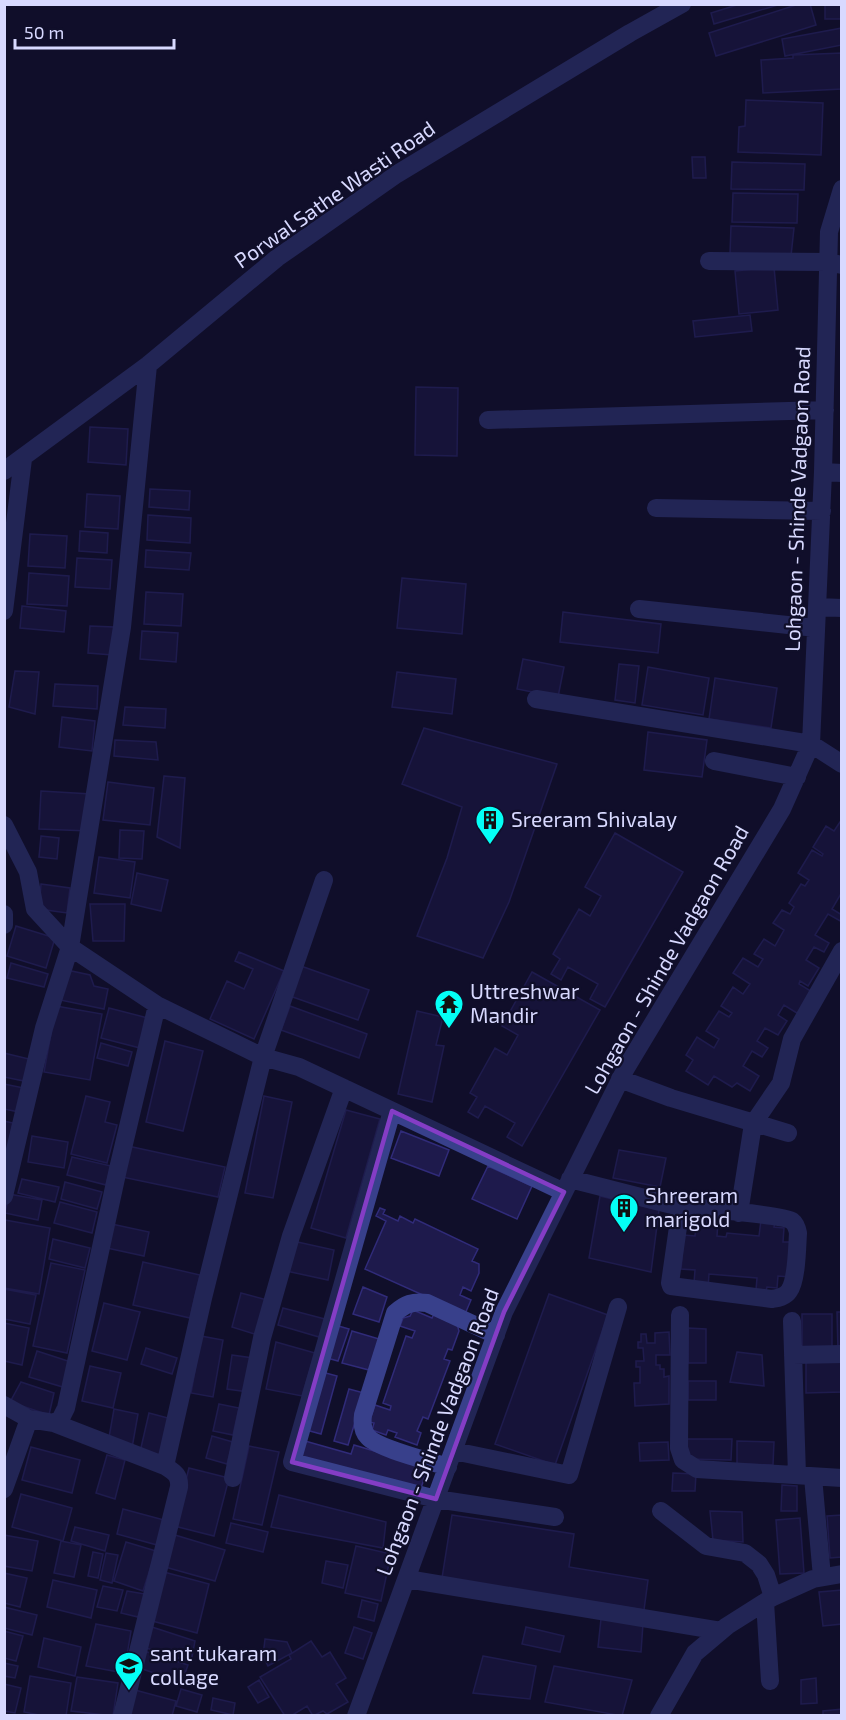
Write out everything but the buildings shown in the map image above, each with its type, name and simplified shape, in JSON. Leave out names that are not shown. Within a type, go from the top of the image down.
[{"type":"street","name":"Porwal Sathe Wasti Road","points":[[4,471],[148,365],[277,258],[397,174],[682,4]]},
{"type":"street","name":"Lohgaon - Shinde Vadgaon Road","points":[[356,1716],[504,1312],[620,1079],[782,809],[811,744],[822,511],[832,472],[825,410],[835,264],[829,232],[842,189]]},
{"type":"street","points":[[709,261],[835,264]]},
{"type":"street","points":[[4,1196],[44,1028],[70,947],[122,627],[148,365]]},
{"type":"street","points":[[488,420],[825,410]]},
{"type":"street","points":[[4,611],[23,459]]},
{"type":"street","points":[[656,508],[822,511]]},
{"type":"street","points":[[817,608],[842,609]]},
{"type":"street","points":[[639,609],[816,628]]},
{"type":"street","points":[[536,699],[811,744],[842,764]]},
{"type":"street","points":[[714,761],[797,777]]},
{"type":"street","points":[[4,825],[28,872],[34,909],[70,947],[157,1005],[263,1057],[299,1067],[392,1111],[567,1185],[681,1206],[788,1219],[797,1226],[798,1233],[789,1293],[772,1299],[671,1286],[681,1206]]},
{"type":"street","points":[[165,1466],[202,1298],[263,1057],[324,880]]},
{"type":"street","points":[[4,914],[4,925]]},
{"type":"street","points":[[739,1213],[753,1124],[781,1083],[792,1039],[842,951]]},
{"type":"street","points":[[54,1423],[61,1418],[66,1408],[118,1168],[157,1005]]},
{"type":"street","points":[[620,1079],[671,1098],[788,1133]]},
{"type":"street","points":[[233,1478],[262,1338],[288,1247],[344,1089]]},
{"type":"street","points":[[392,1111],[292,1462],[436,1499],[555,1517]]},
{"type":"street","points":[[496,1335],[427,1303],[417,1302],[404,1305],[395,1313],[363,1415],[362,1425],[366,1436],[377,1443],[451,1459],[570,1475],[618,1307]]},
{"type":"street","points":[[680,1315],[679,1448],[683,1460],[697,1469],[842,1478]]},
{"type":"street","points":[[792,1321],[793,1355],[805,1476],[822,1577]]},
{"type":"street","points":[[793,1355],[842,1354]]},
{"type":"street","points":[[4,1406],[29,1419],[54,1423],[165,1466],[176,1473],[180,1480],[122,1716]]},
{"type":"street","points":[[4,1489],[29,1419]]},
{"type":"street","points":[[661,1511],[706,1546],[745,1553],[759,1564],[766,1575],[769,1599],[770,1681]]},
{"type":"street","points":[[659,1716],[695,1653],[721,1631],[769,1599],[813,1579],[842,1574]]},
{"type":"street","points":[[407,1579],[721,1631]]},
{"type":"highlighted area","points":[[392,1111],[564,1192],[504,1312],[436,1499],[292,1462]]},
{"type":"place","name":"Sreeram Shivalay","points":[[490,846]]},
{"type":"place","name":"Uttreshwar Mandir","points":[[449,1030]]},
{"type":"place","name":"Shreeram marigold","points":[[624,1234]]},
{"type":"place","name":"sant tukaram collage","points":[[129,1692]]}]
